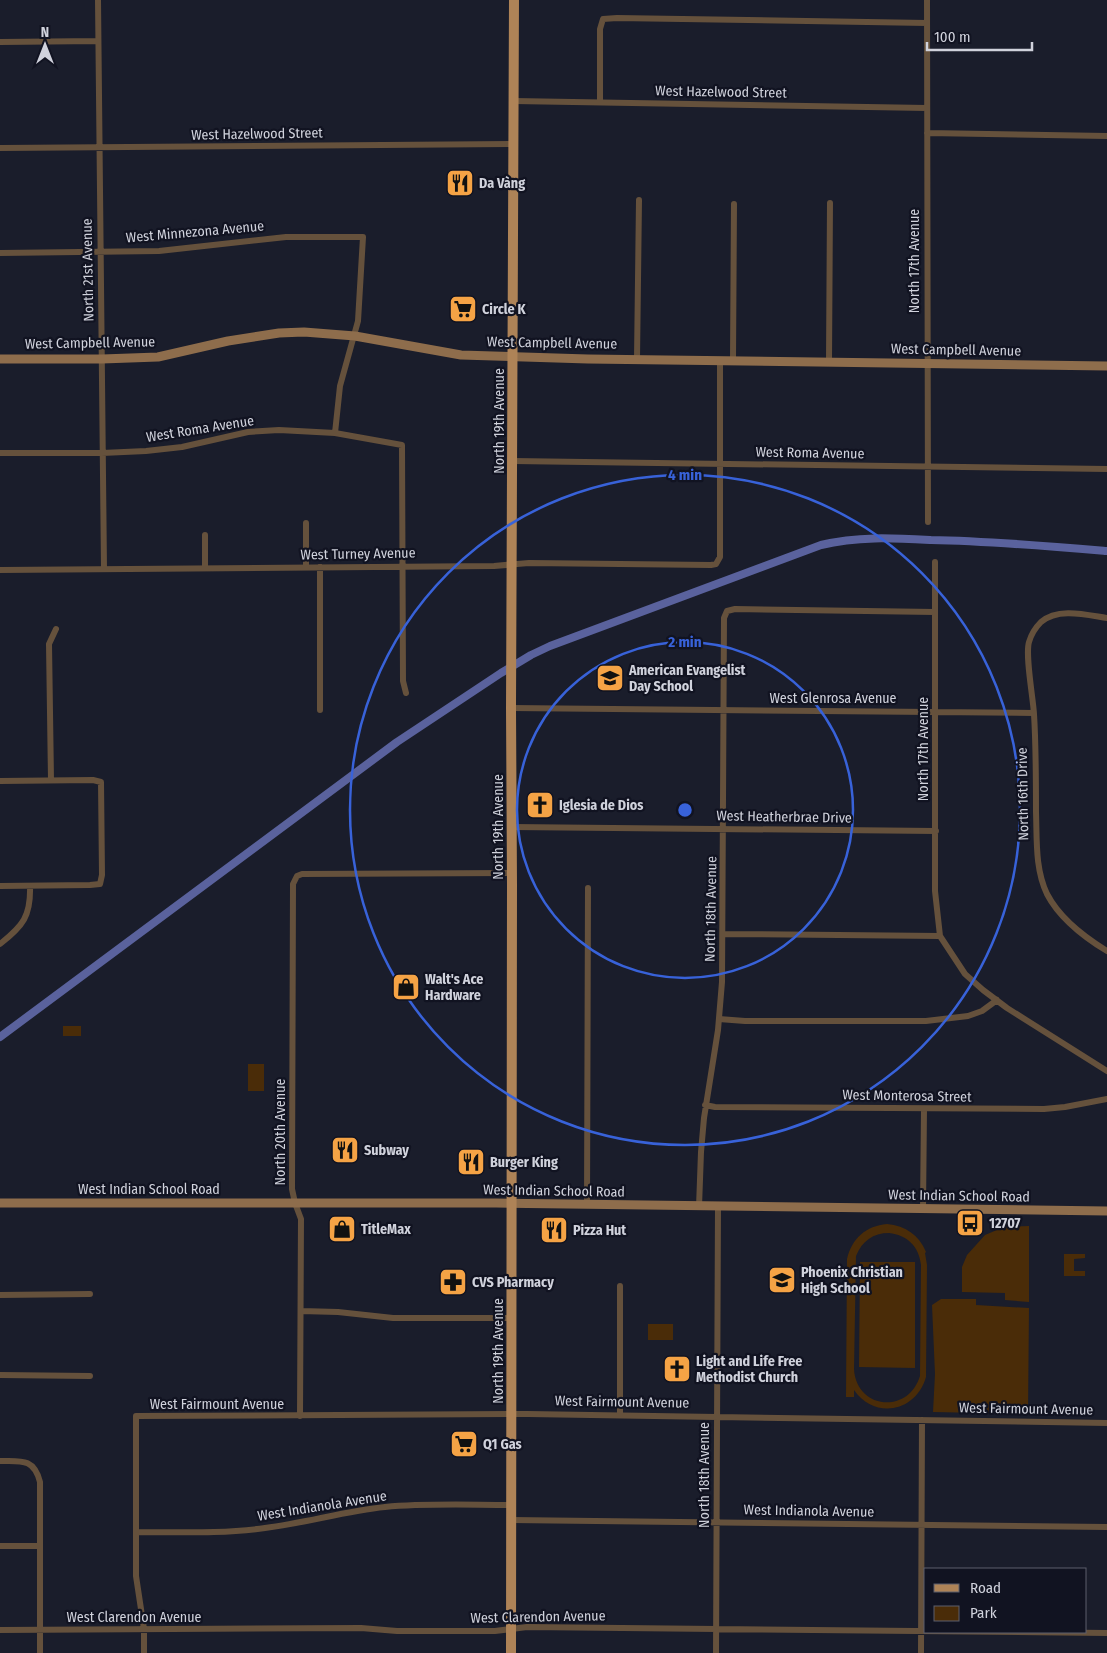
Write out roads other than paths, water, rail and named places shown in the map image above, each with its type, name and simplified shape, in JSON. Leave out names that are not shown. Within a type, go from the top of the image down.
[{"type":"main road","name":"North 19th Avenue","points":[[511,1653],[511,676],[514,0]]},
{"type":"street","name":"North 21st Avenue","points":[[98,0],[104,569]]},
{"type":"street","name":"North 17th Avenue","points":[[927,0],[926,363],[928,522]]},
{"type":"street","points":[[600,102],[600,29],[603,19],[927,23]]},
{"type":"street","points":[[0,42],[98,41]]},
{"type":"street","name":"West Hazelwood Street","points":[[514,101],[927,108]]},
{"type":"street","points":[[927,133],[1107,136]]},
{"type":"street","name":"West Hazelwood Street","points":[[0,148],[514,144]]},
{"type":"street","points":[[638,359],[639,200]]},
{"type":"street","points":[[829,362],[830,203]]},
{"type":"street","points":[[733,360],[734,204]]},
{"type":"street","name":"West Minnezona Avenue","points":[[0,253],[159,251],[286,237],[363,237],[360,294],[355,336]]},
{"type":"street","name":"West Campbell Avenue","points":[[0,359],[158,357],[228,341],[280,333],[304,332],[355,336],[402,343],[449,354],[638,359],[1107,366]]},
{"type":"street","points":[[334,433],[340,386],[355,336]]},
{"type":"street","points":[[720,360],[720,463]]},
{"type":"street","name":"West Roma Avenue","points":[[0,453],[146,451],[182,446],[215,438],[280,430],[334,433],[402,445],[403,566]]},
{"type":"street","name":"West Roma Avenue","points":[[513,461],[1107,469]]},
{"type":"street","name":"West Turney Avenue","points":[[0,570],[529,563],[706,566],[716,564],[720,557],[720,463]]},
{"type":"street","points":[[306,523],[306,567]]},
{"type":"street","points":[[205,535],[205,567]]},
{"type":"street","name":"North 17th Avenue","points":[[935,562],[935,892],[940,936]]},
{"type":"street","points":[[403,566],[403,681],[406,693]]},
{"type":"street","points":[[320,567],[320,710]]},
{"type":"street","name":"North 18th Avenue","points":[[699,1207],[700,1152],[705,1105],[719,1019],[722,982],[724,934],[724,618],[727,611],[735,609],[935,612]]},
{"type":"street","name":"North 16th Drive","points":[[1107,618],[1068,613],[1049,618],[1042,621],[1036,628],[1029,643],[1034,713],[1037,850],[1042,880],[1047,893],[1063,917],[1073,927],[1107,951]]},
{"type":"street","points":[[51,780],[49,644],[56,629]]},
{"type":"street","name":"West Glenrosa Avenue","points":[[511,708],[1034,713]]},
{"type":"street","points":[[0,781],[94,780],[101,782],[102,875],[100,884],[0,886]]},
{"type":"street","name":"West Heatherbrae Drive","points":[[512,827],[936,831]]},
{"type":"street","name":"North 20th Avenue","points":[[300,1416],[301,1219],[292,1189],[293,884],[297,876],[302,874],[512,873]]},
{"type":"street","points":[[0,944],[21,927],[30,906],[30,886]]},
{"type":"street","points":[[587,1205],[588,888]]},
{"type":"street","points":[[724,934],[940,936],[965,974],[997,1000],[1107,1071]]},
{"type":"street","points":[[719,1019],[745,1021],[926,1021],[968,1016],[982,1011],[997,1000]]},
{"type":"street","name":"West Monterosa Street","points":[[705,1105],[1044,1109],[1107,1099]]},
{"type":"street","points":[[923,1210],[924,1109]]},
{"type":"street","name":"West Indian School Road","points":[[0,1203],[512,1204],[1107,1211]]},
{"type":"street","name":"North 18th Avenue","points":[[716,1653],[718,1207]]},
{"type":"street","points":[[620,1286],[620,1415]]},
{"type":"street","points":[[0,1294],[90,1294]]},
{"type":"street","points":[[301,1311],[338,1312],[393,1318],[512,1318]]},
{"type":"street","points":[[0,1375],[90,1376]]},
{"type":"street","name":"West Fairmount Avenue","points":[[136,1532],[136,1416],[511,1414],[1107,1423]]},
{"type":"street","points":[[921,1653],[922,1420]]},
{"type":"street","points":[[0,1461],[22,1461],[35,1468],[40,1482],[40,1653]]},
{"type":"street","name":"West Indianola Avenue","points":[[136,1532],[245,1530],[305,1522],[386,1507],[511,1505]]},
{"type":"street","name":"West Indianola Avenue","points":[[511,1520],[1107,1527]]},
{"type":"street","points":[[136,1532],[136,1576],[144,1629],[144,1653]]},
{"type":"street","points":[[0,1546],[39,1546]]},
{"type":"street","name":"West Clarendon Avenue","points":[[0,1630],[362,1628],[397,1631],[495,1631],[527,1627],[922,1632]]},
{"type":"street","name":"West Clarendon Avenue","points":[[1087,1633],[1107,1633]]},
{"type":"waterway","points":[[0,1037],[397,742],[501,673],[550,646],[821,545],[835,542],[875,538],[997,543],[1107,551]]},
{"type":"place","name":"Da Vàng","points":[[460,183]]},
{"type":"place","name":"Circle K","points":[[463,309]]},
{"type":"place","name":"American Evangelist Day School","points":[[610,678]]},
{"type":"place","name":"Iglesia de Dios","points":[[540,805]]},
{"type":"place","name":"Walt's Ace Hardware","points":[[406,987]]},
{"type":"place","name":"Subway","points":[[345,1150]]},
{"type":"place","name":"Burger King","points":[[471,1162]]},
{"type":"place","name":"12707","points":[[970,1223]]},
{"type":"place","name":"TitleMax","points":[[342,1229]]},
{"type":"place","name":"Pizza Hut","points":[[554,1230]]},
{"type":"place","name":"Phoenix Christian High School","points":[[782,1280]]},
{"type":"place","name":"CVS Pharmacy","points":[[453,1282]]},
{"type":"place","name":"Light and Life Free Methodist Church","points":[[677,1369]]},
{"type":"place","name":"Q1 Gas","points":[[464,1444]]}]
